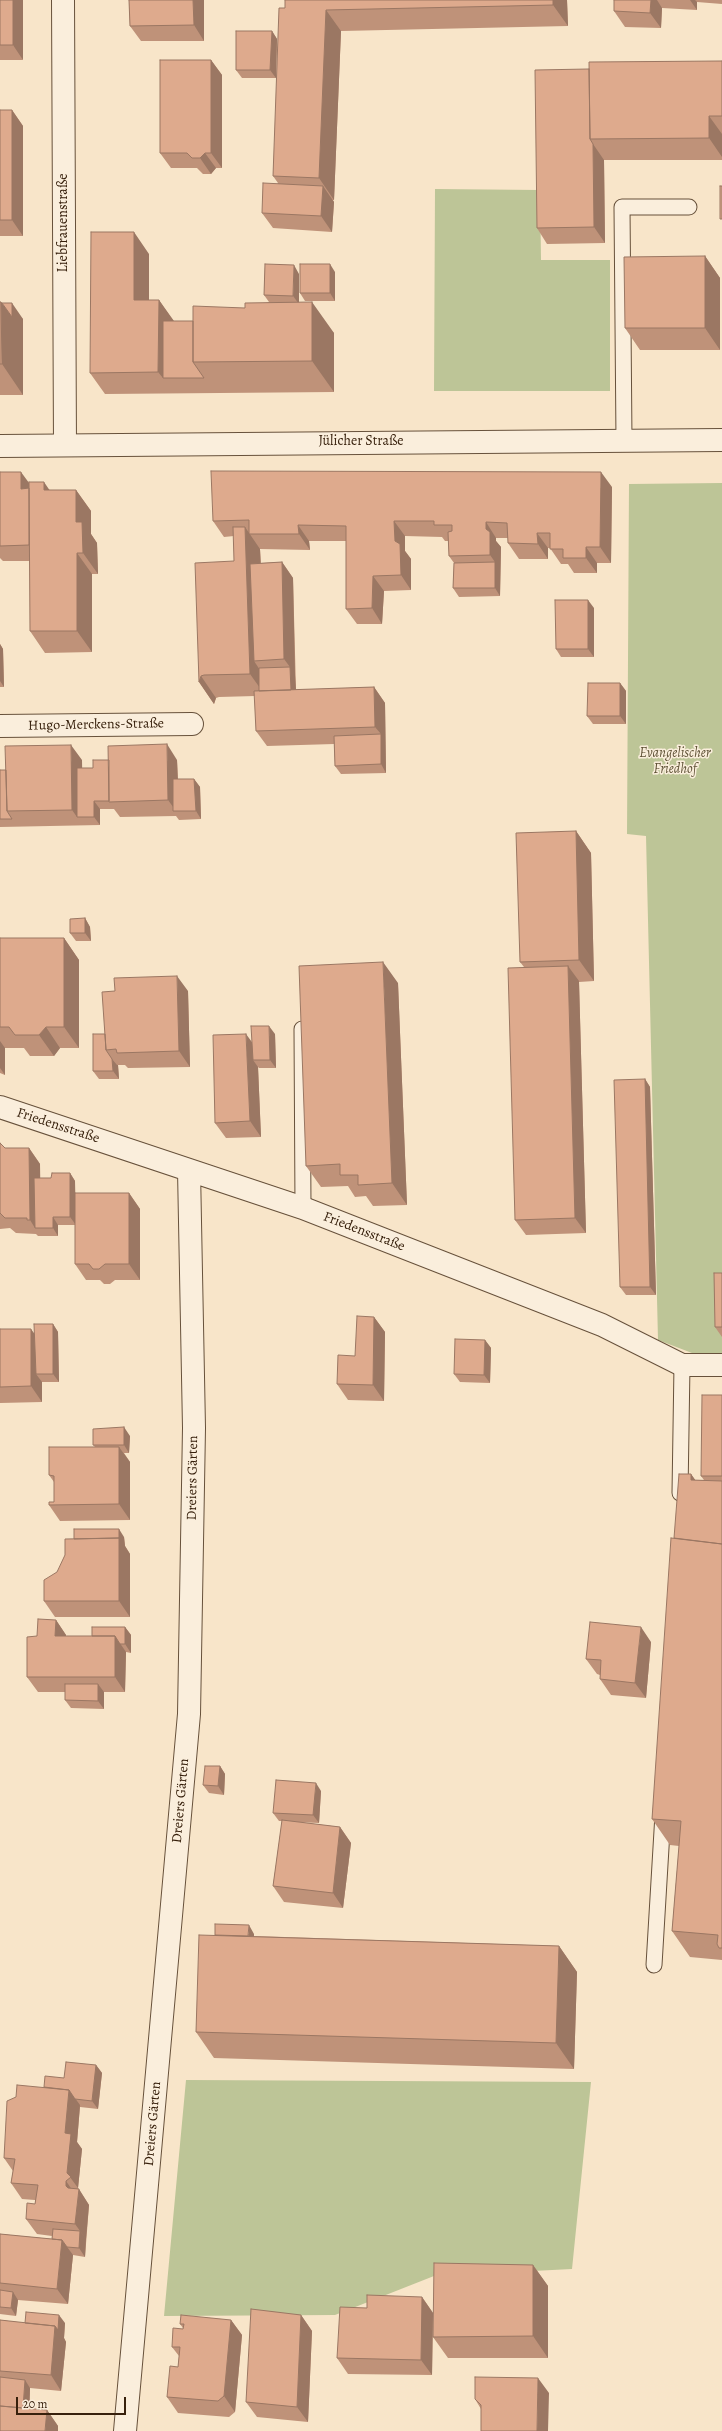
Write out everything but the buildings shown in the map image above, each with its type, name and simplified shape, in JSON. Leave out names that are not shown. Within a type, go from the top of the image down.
[{"type":"street","name":"Liebfrauenstraße","points":[[63,0],[65,445]]},
{"type":"street","name":"Jülicher Straße","points":[[0,446],[722,440]]},
{"type":"street","name":"Hugo-Merckens-Straße","points":[[0,726],[192,724]]},
{"type":"street","name":"Friedensstraße","points":[[0,1107],[303,1208],[602,1325],[682,1366],[722,1365]]},
{"type":"street","name":"Dreiers Gärten","points":[[125,2431],[189,1714],[194,1428],[189,1170]]},
{"type":"lane","points":[[624,441],[622,207],[689,207]]},
{"type":"lane","points":[[302,1013],[303,1208]]},
{"type":"lane","points":[[679,1505],[682,1366]]},
{"type":"lane","points":[[654,1965],[664,1797]]},
{"type":"green space","points":[[435,189],[540,190],[541,260],[610,260],[610,391],[434,391]]},
{"type":"green space","name":"Evangelischer Friedhof","points":[[722,483],[722,1353],[692,1353],[658,1340],[646,836],[627,834],[629,484]]},
{"type":"green space","points":[[186,2080],[591,2082],[572,2269],[434,2276],[335,2315],[164,2316]]}]
